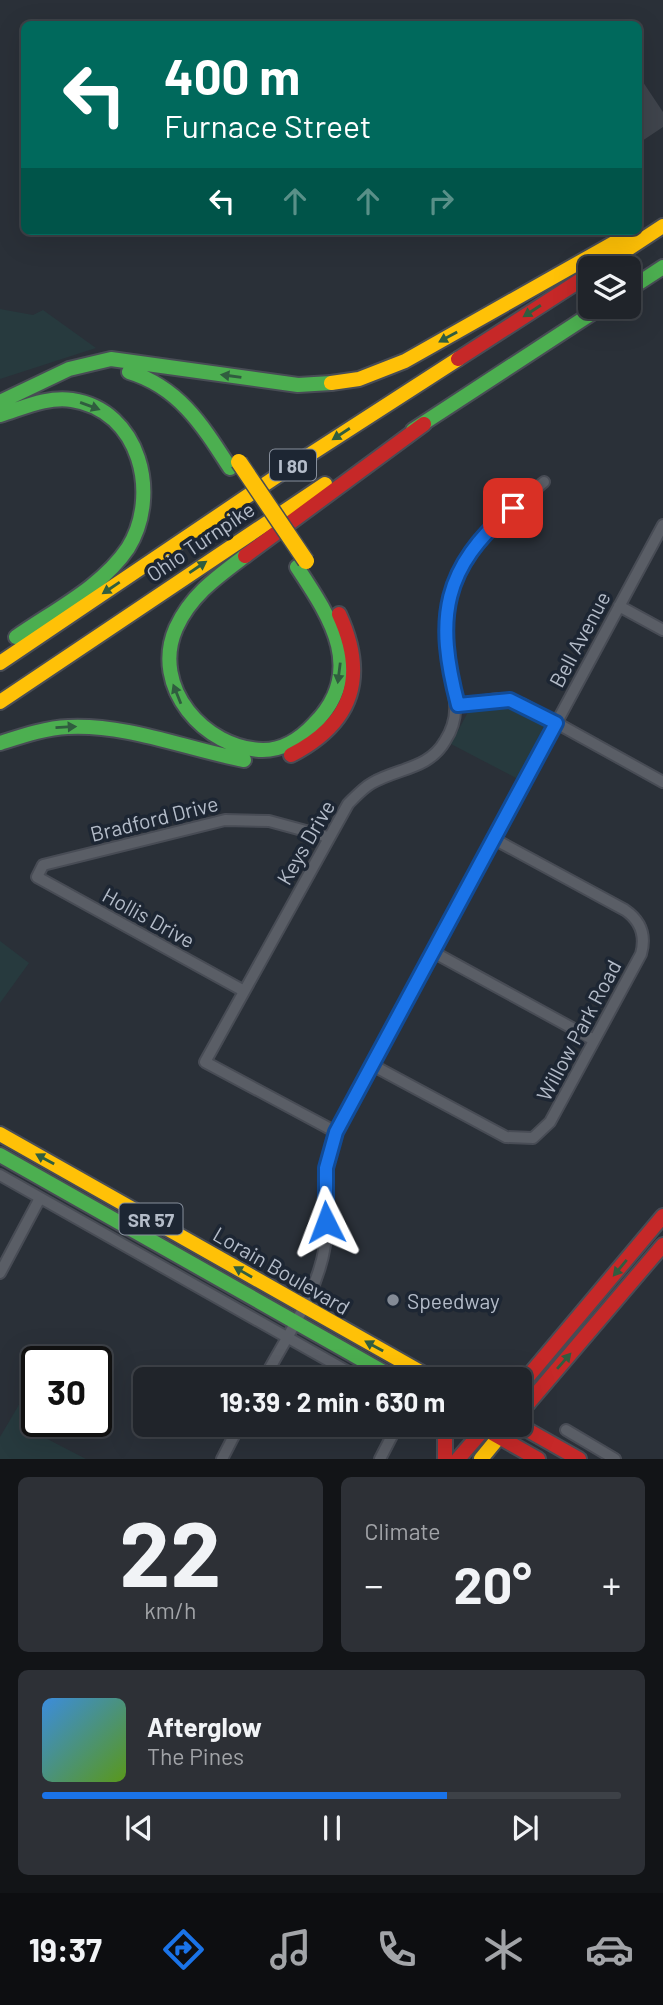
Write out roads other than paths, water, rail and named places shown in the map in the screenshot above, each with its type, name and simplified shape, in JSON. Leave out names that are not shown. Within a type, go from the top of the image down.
[{"type":"main road","points":[[642,227],[663,215]]},
{"type":"main road","points":[[617,256],[663,226]]},
{"type":"main road","points":[[0,402],[92,362],[121,359],[298,385],[359,379],[405,361],[628,235]]},
{"type":"main road","points":[[641,281],[663,267]]},
{"type":"main road","name":"Ohio Turnpike","points":[[0,663],[289,468],[578,282]]},
{"type":"main road","name":"Ohio Turnpike","points":[[0,702],[293,503],[424,424],[583,319]]},
{"type":"main road","points":[[0,743],[46,729],[113,727],[255,762],[283,759],[316,743],[331,729],[343,711],[353,682],[355,656],[347,627],[235,465],[195,398],[183,385],[145,364]]},
{"type":"main road","points":[[0,413],[90,373],[115,370],[141,375],[178,395],[235,465]]},
{"type":"main road","points":[[0,413],[59,400],[72,400],[99,408],[121,428],[137,451],[145,491],[140,524],[121,557],[0,649]]},
{"type":"main road","points":[[302,564],[337,635],[341,659],[334,697],[313,727],[288,744],[254,748],[217,740],[190,719],[173,685],[171,648],[183,611],[201,589],[424,424]]},
{"type":"main road","name":"Lorain Boulevard","points":[[0,1133],[411,1367]]},
{"type":"main road","name":"Lorain Boulevard","points":[[0,1155],[375,1367]]},
{"type":"main road","points":[[532,1371],[663,1216]]},
{"type":"main road","points":[[532,1399],[663,1245]]},
{"type":"main road","points":[[532,1367],[539,1363]]},
{"type":"main road","points":[[532,1432],[579,1459]]},
{"type":"main road","points":[[445,1437],[445,1459]]},
{"type":"main road","points":[[458,1459],[474,1437]]},
{"type":"main road","points":[[481,1459],[499,1437],[538,1459]]},
{"type":"street","name":"Keys Drive","points":[[336,1132],[205,1062],[344,810],[359,792],[372,783],[418,766],[434,756],[446,741],[458,705],[446,638],[449,601],[456,577],[480,538],[544,482]]},
{"type":"street","name":"Bell Avenue","points":[[270,1367],[314,1284],[322,1259],[326,1234],[326,1168],[336,1132],[663,525]]},
{"type":"street","points":[[619,606],[663,630]]},
{"type":"street","points":[[458,705],[510,700],[663,782]]},
{"type":"street","name":"Bradford Drive","points":[[37,877],[43,865],[225,820],[269,821],[328,838]]},
{"type":"street","name":"Willow Park Road","points":[[372,1065],[506,1138],[524,1140],[547,1127],[594,1040],[640,954],[641,928],[625,910],[494,839]]},
{"type":"street","name":"Hollis Drive","points":[[37,877],[244,991]]},
{"type":"street","points":[[433,952],[594,1040]]},
{"type":"street","points":[[0,1175],[340,1367]]},
{"type":"street","points":[[0,1273],[40,1198]]},
{"type":"street","points":[[566,1430],[615,1459]]},
{"type":"street","points":[[222,1459],[233,1437]]},
{"type":"street","points":[[380,1459],[391,1437]]},
{"type":"place","name":"Speedway","points":[[393,1300]]}]
